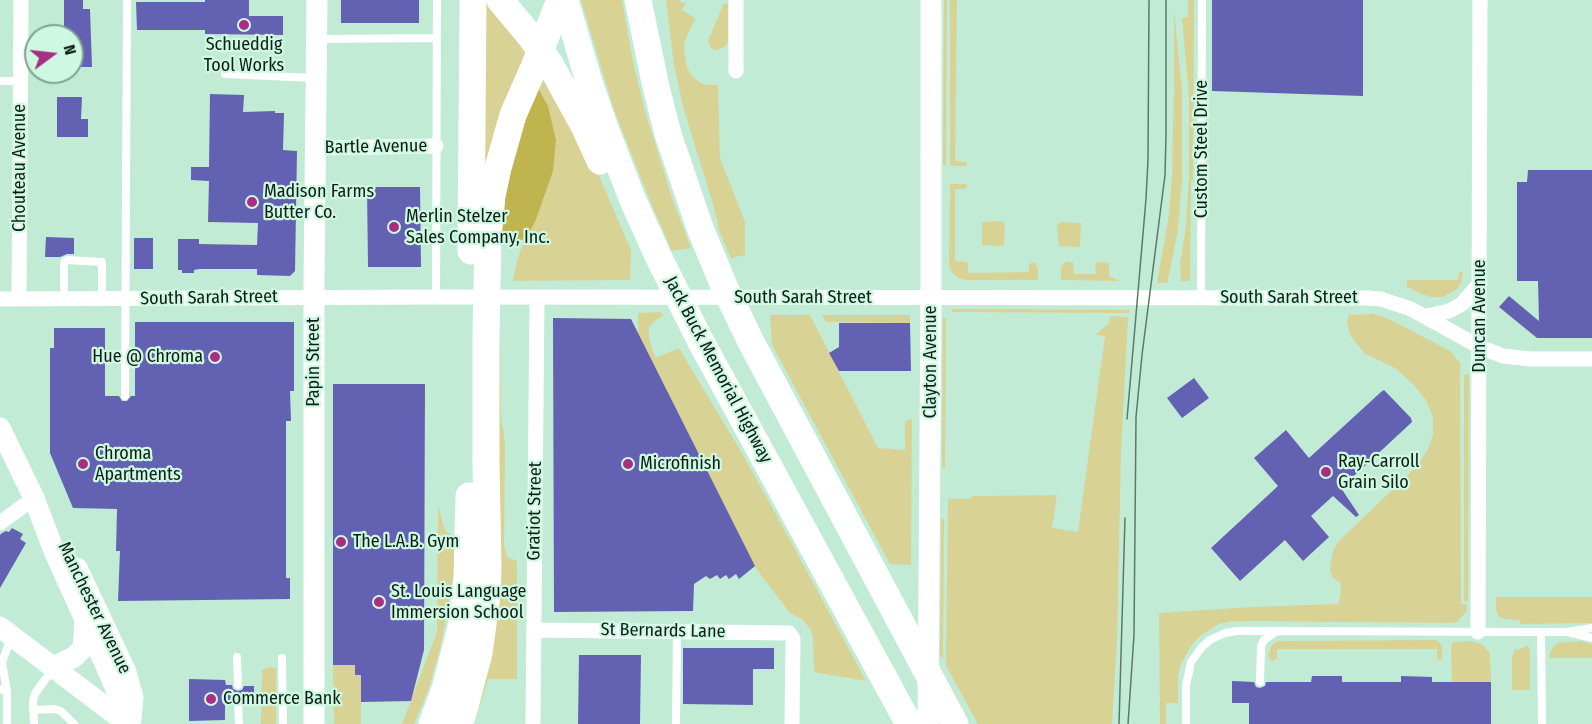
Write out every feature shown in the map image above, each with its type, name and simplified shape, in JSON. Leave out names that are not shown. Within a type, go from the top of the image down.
[{"type":"highway","points":[[432,724],[456,650],[467,578],[473,0]]},
{"type":"highway","points":[[500,0],[550,64],[584,126],[618,199],[653,245]]},
{"type":"highway","points":[[638,0],[656,87],[683,180],[711,256],[751,342],[955,724]]},
{"type":"highway","points":[[658,0],[683,180]]},
{"type":"highway","points":[[459,724],[479,653],[487,595],[486,324],[488,238],[492,196],[513,115],[565,6]]},
{"type":"highway","name":"Jack Buck Memorial Highway","points":[[565,6],[605,128],[653,245],[700,340],[909,724]]},
{"type":"street","name":"Chouteau Avenue","points":[[19,299],[21,0]]},
{"type":"street","name":"Papin Street","points":[[314,724],[317,0]]},
{"type":"street","points":[[736,0],[736,71]]},
{"type":"street","name":"Clayton Avenue","points":[[928,724],[931,0]]},
{"type":"street","name":"Duncan Avenue","points":[[1478,632],[1480,0]]},
{"type":"street","name":"Bartle Avenue","points":[[316,148],[436,146]]},
{"type":"street","points":[[1426,316],[1449,311],[1462,304],[1480,284]]},
{"type":"street","name":"South Sarah Street","points":[[0,299],[443,297],[1381,299],[1426,316],[1490,352],[1518,359],[1592,359]]},
{"type":"street","name":"Gratiot Street","points":[[533,724],[537,298]]},
{"type":"street","name":"Manchester Avenue","points":[[1,434],[34,498],[65,545],[126,672],[134,698],[130,724]]},
{"type":"street","points":[[0,522],[34,498]]},
{"type":"street","name":"Manchester Avenue","points":[[34,498],[54,551],[130,724]]},
{"type":"street","points":[[54,667],[74,657],[82,648],[86,621]]},
{"type":"street","name":"St Bernards Lane","points":[[534,630],[786,632],[791,634],[793,639],[792,724]]},
{"type":"street","points":[[6,631],[130,724]]},
{"type":"lane","points":[[125,396],[127,0]]},
{"type":"lane","points":[[437,0],[436,146],[443,297]]},
{"type":"lane","name":"Custom Steel Drive","points":[[1201,298],[1202,0]]},
{"type":"lane","points":[[316,39],[437,38]]},
{"type":"lane","points":[[225,74],[316,78]]},
{"type":"lane","points":[[0,81],[20,81]]},
{"type":"lane","points":[[64,299],[64,262],[67,260],[102,262],[102,299]]},
{"type":"lane","points":[[1186,724],[1186,685],[1191,662],[1210,640],[1225,633],[1237,631],[1566,632],[1592,628]]},
{"type":"lane","points":[[6,631],[2,663],[7,724]]},
{"type":"lane","points":[[1260,682],[1261,646],[1268,636],[1277,631]]},
{"type":"lane","points":[[676,724],[677,632]]},
{"type":"lane","points":[[1541,632],[1542,724]]},
{"type":"lane","points":[[1566,632],[1592,638]]},
{"type":"lane","points":[[237,657],[238,686]]},
{"type":"lane","points":[[282,658],[283,724]]},
{"type":"lane","points":[[34,724],[33,700],[54,667]]},
{"type":"lane","points":[[238,702],[239,724]]},
{"type":"lane","points":[[33,710],[61,711],[74,724]]},
{"type":"shaded area","points":[[484,0],[488,0],[532,53],[487,187],[480,104]]},
{"type":"shaded area","points":[[581,0],[622,0],[634,67],[645,111],[672,198],[691,248],[672,251],[614,110]]},
{"type":"shaded area","points":[[666,0],[686,2],[682,10],[695,18],[685,41],[687,68],[699,82],[718,85],[720,158],[745,222],[745,255],[731,258],[719,230],[683,107],[674,65]]},
{"type":"shaded area","points":[[944,0],[947,0],[946,166],[943,163]]},
{"type":"shaded area","points":[[950,0],[957,0],[955,161],[966,162],[966,166],[950,166]]},
{"type":"shaded area","points":[[1188,0],[1194,0],[1193,181],[1191,181],[1190,281],[1181,281],[1180,264],[1186,226],[1189,177],[1189,96],[1182,18],[1188,17]]},
{"type":"shaded area","points":[[724,3],[728,4],[727,45],[715,50],[710,47],[708,41]]},
{"type":"shaded area","points":[[1174,10],[1182,89],[1182,178],[1178,230],[1167,283],[1157,283],[1169,215],[1172,176]]},
{"type":"shaded area","points":[[545,72],[584,141],[631,250],[630,280],[513,281],[521,249],[535,222],[537,86]]},
{"type":"shaded area","points":[[537,86],[548,106],[556,140],[553,171],[535,222],[525,240],[510,239],[495,232],[510,159]]},
{"type":"shaded area","points":[[950,184],[966,184],[967,186],[965,189],[955,189],[955,261],[967,262],[969,273],[1029,272],[1029,264],[1034,262],[1038,267],[1038,280],[966,280],[953,274],[949,267]]},
{"type":"shaded area","points":[[1002,221],[1005,224],[1004,244],[1002,246],[982,245],[982,222]]},
{"type":"shaded area","points":[[1060,222],[1081,223],[1079,247],[1059,246],[1057,225]]},
{"type":"shaded area","points":[[1065,262],[1073,262],[1074,274],[1096,274],[1095,264],[1109,263],[1109,276],[1119,281],[1061,280],[1061,267]]},
{"type":"shaded area","points":[[1459,272],[1463,272],[1461,283],[1457,289],[1443,297],[1431,297],[1407,287],[1407,280],[1458,280]]},
{"type":"shaded area","points":[[952,309],[1130,310],[1129,313],[1121,313],[952,312]]},
{"type":"shaded area","points":[[661,312],[663,316],[649,327],[651,347],[656,358],[679,348],[743,455],[866,681],[814,672],[811,630],[803,620],[790,613],[755,567],[638,334],[638,313]]},
{"type":"shaded area","points":[[1374,314],[1389,319],[1450,351],[1460,363],[1461,604],[1467,605],[1466,612],[1457,622],[1450,623],[1231,621],[1219,624],[1200,636],[1191,646],[1180,666],[1178,703],[1166,703],[1166,724],[1160,724],[1159,613],[1339,603],[1340,582],[1332,577],[1330,570],[1333,550],[1339,541],[1418,465],[1428,449],[1433,435],[1433,417],[1426,400],[1395,368],[1364,353],[1350,335],[1347,322],[1349,315]]},
{"type":"shaded area","points":[[770,315],[810,315],[878,448],[905,450],[905,421],[912,419],[911,565],[890,564],[772,345]]},
{"type":"shaded area","points":[[822,315],[910,315],[910,323],[826,322]]},
{"type":"shaded area","points":[[1110,316],[1128,317],[1112,724],[978,724],[946,666],[948,499],[968,499],[973,496],[1057,495],[1052,528],[1078,532],[1105,336],[1095,335],[1109,323]]},
{"type":"shaded area","points":[[943,318],[946,318],[945,469],[942,467]]},
{"type":"shaded area","points":[[500,346],[501,419],[505,442],[504,545],[507,557],[517,561],[517,679],[488,679],[479,709],[471,724],[494,347]]},
{"type":"shaded area","points":[[1469,374],[1468,601],[1464,601],[1464,375]]},
{"type":"shaded area","points":[[438,505],[444,528],[448,533],[458,537],[453,581],[440,649],[428,691],[414,724],[402,724],[437,632]]},
{"type":"shaded area","points":[[941,519],[944,519],[943,659],[940,655]]},
{"type":"shaded area","points":[[1496,597],[1592,597],[1592,623],[1520,624],[1520,620],[1499,617],[1496,610]]},
{"type":"shaded area","points":[[1435,640],[1442,646],[1441,660],[1437,659],[1437,649],[1277,649],[1275,660],[1272,661],[1268,656],[1271,646],[1279,641]]},
{"type":"shaded area","points":[[1470,641],[1482,644],[1490,653],[1491,682],[1452,682],[1451,645],[1453,642]]},
{"type":"shaded area","points":[[1580,641],[1592,644],[1592,658],[1549,658],[1551,650],[1557,643]]},
{"type":"shaded area","points":[[1527,645],[1530,649],[1530,690],[1512,690],[1514,651]]},
{"type":"shaded area","points":[[333,665],[355,665],[356,675],[361,675],[361,724],[334,724]]},
{"type":"shaded area","points":[[269,667],[276,668],[276,724],[261,724],[262,670]]},
{"type":"building","points":[[64,0],[83,0],[83,9],[90,9],[92,67],[84,67],[84,24],[64,24]]},
{"type":"building","points":[[205,0],[249,0],[249,16],[283,16],[283,35],[205,34],[205,30],[137,30],[136,2],[205,2]]},
{"type":"building","points":[[341,0],[419,0],[419,23],[341,23]]},
{"type":"building","points":[[1212,0],[1363,0],[1363,96],[1212,91]]},
{"type":"building","name":"Madison Farms Butter Co.","points":[[210,94],[244,95],[243,112],[284,113],[283,150],[297,151],[295,271],[290,276],[257,275],[257,269],[199,269],[194,270],[194,273],[182,273],[182,270],[178,270],[178,239],[199,239],[199,244],[257,245],[258,223],[208,222],[209,181],[191,180],[191,167],[209,167]]},
{"type":"building","points":[[57,97],[82,97],[81,119],[88,119],[88,137],[57,137]]},
{"type":"building","points":[[1528,170],[1592,170],[1592,338],[1537,338],[1499,307],[1509,296],[1539,321],[1538,281],[1517,281],[1517,182],[1527,182]]},
{"type":"building","name":"Merlin Stelzer Sales Company, Inc.","points":[[367,187],[420,187],[421,267],[368,267]]},
{"type":"building","points":[[46,237],[74,238],[74,254],[45,257]]},
{"type":"building","points":[[134,238],[153,238],[153,269],[134,269]]},
{"type":"building","name":"Microfinish","points":[[553,318],[631,319],[755,566],[739,579],[736,574],[729,579],[726,575],[720,579],[717,575],[710,579],[706,576],[694,584],[693,611],[554,612]]},
{"type":"building","points":[[135,322],[294,322],[294,391],[290,391],[291,421],[286,421],[286,578],[290,578],[290,599],[118,601],[120,551],[116,551],[117,509],[73,508],[50,453],[50,348],[54,348],[54,328],[105,328],[105,396],[119,396],[122,401],[127,401],[131,396],[135,396]]},
{"type":"building","points":[[839,323],[910,323],[911,371],[839,371],[829,353],[839,347]]},
{"type":"building","points":[[1194,378],[1209,398],[1182,418],[1167,398]]},
{"type":"building","points":[[333,384],[425,384],[424,650],[411,701],[361,702],[361,675],[355,675],[355,665],[333,665]]},
{"type":"building","name":"Ray-Carroll Grain Silo","points":[[1384,390],[1411,418],[1412,422],[1341,488],[1359,515],[1356,517],[1333,496],[1311,516],[1329,537],[1303,561],[1285,540],[1240,581],[1211,548],[1278,486],[1254,458],[1286,430],[1309,458]]},
{"type":"building","points":[[12,528],[23,534],[20,539],[26,543],[0,588],[0,535],[6,531],[9,532]]},
{"type":"building","points":[[683,648],[774,648],[774,669],[753,669],[753,705],[683,704]]},
{"type":"building","points":[[579,655],[641,655],[640,724],[578,724]]},
{"type":"building","points":[[1312,676],[1342,676],[1342,682],[1401,682],[1401,676],[1432,677],[1432,682],[1491,682],[1491,724],[1249,724],[1249,703],[1232,703],[1232,681],[1254,682],[1256,687],[1260,688],[1265,686],[1266,682],[1311,682]]},
{"type":"building","points":[[189,679],[225,680],[226,685],[232,685],[233,689],[238,691],[244,686],[254,686],[254,702],[244,702],[241,697],[237,696],[232,702],[225,702],[225,720],[189,721]]},
{"type":"tram line","points":[[1127,419],[1146,199],[1149,0]]},
{"type":"tram line","points":[[1128,724],[1134,635],[1136,417],[1165,175],[1166,0]]},
{"type":"tram line","points":[[1119,724],[1125,518]]},
{"type":"place","name":"Schueddig Tool Works","points":[[244,25]]},
{"type":"place","name":"Madison Farms Butter Co.","points":[[252,202]]},
{"type":"place","name":"Merlin Stelzer Sales Company, Inc.","points":[[394,227]]},
{"type":"place","name":"Hue @ Chroma","points":[[215,357]]},
{"type":"place","name":"Chroma Apartments","points":[[83,464]]},
{"type":"place","name":"Microfinish","points":[[628,464]]},
{"type":"place","name":"Ray-Carroll Grain Silo","points":[[1326,472]]},
{"type":"place","name":"The L.A.B. Gym","points":[[341,542]]},
{"type":"place","name":"St. Louis Language Immersion School","points":[[379,602]]},
{"type":"place","name":"Commerce Bank","points":[[211,699]]}]
